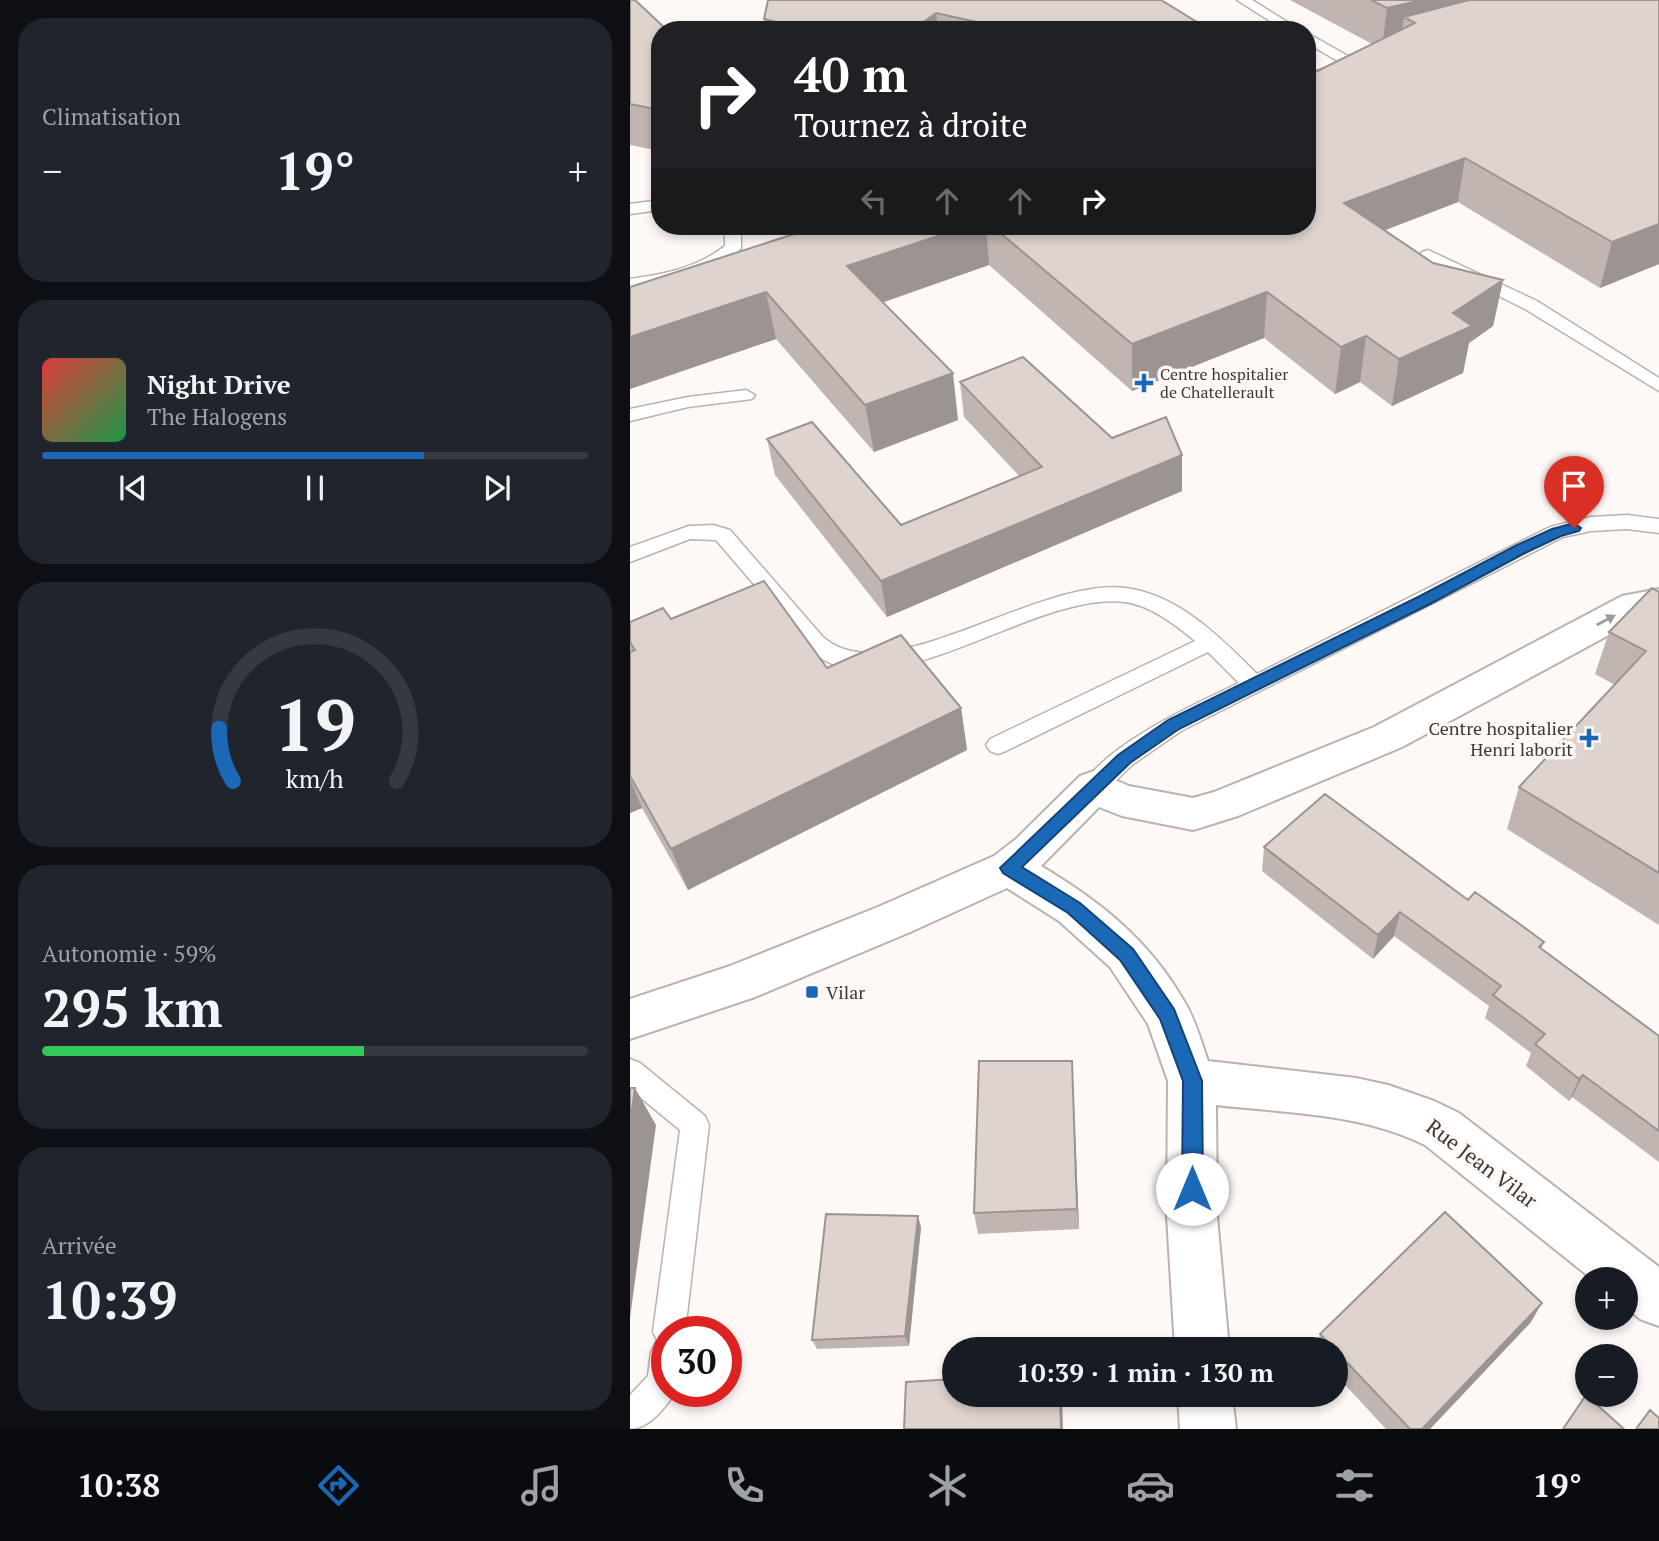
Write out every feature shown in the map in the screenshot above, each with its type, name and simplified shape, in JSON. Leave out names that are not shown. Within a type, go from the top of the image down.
[{"type":"street","points":[[630,1019],[739,983],[893,920],[1009,868],[1094,788],[1122,800],[1159,810],[1192,814],[1224,806],[1388,737],[1635,605],[1659,601]]},
{"type":"street","points":[[1009,868],[1074,908],[1126,954],[1168,1015],[1192,1081],[1192,1216],[1201,1337]]},
{"type":"street","name":"Rue Jean Vilar","points":[[1192,1081],[1385,1106],[1424,1118],[1452,1136],[1659,1300]]},
{"type":"street","points":[[1206,1407],[1208,1429]]},
{"type":"lane","points":[[1243,0],[1279,21]]},
{"type":"lane","points":[[1316,41],[1359,62],[1316,75]]},
{"type":"lane","points":[[630,209],[651,206]]},
{"type":"lane","points":[[630,284],[688,274],[724,256],[733,248],[732,235]]},
{"type":"lane","points":[[1429,255],[1531,305],[1659,386]]},
{"type":"lane","points":[[630,415],[701,399],[746,395]]},
{"type":"lane","points":[[1094,788],[1149,739],[1557,532],[1591,524],[1627,522],[1659,526]]},
{"type":"lane","points":[[630,555],[692,532],[712,529],[723,535],[825,650],[849,662],[877,663],[933,649],[1078,594],[1125,594],[1162,607],[1211,642],[1255,685]]},
{"type":"lane","points":[[750,603],[774,593]]},
{"type":"lane","points":[[998,745],[1211,642]]},
{"type":"lane","points":[[630,1072],[695,1125],[671,1316]]},
{"type":"lane","points":[[630,1414],[636,1413],[651,1396]]},
{"type":"building","points":[[630,0],[635,0],[657,21],[651,21],[651,108],[630,104]]},
{"type":"building","points":[[768,0],[1161,0],[1195,21],[972,21],[936,13],[925,21],[764,19]]},
{"type":"building","points":[[1371,0],[1422,0],[1387,8]]},
{"type":"building","points":[[1469,0],[1659,0],[1659,224],[1612,242],[1465,158],[1344,203],[1433,263],[1503,280],[1453,313],[1472,326],[1399,359],[1366,336],[1341,347],[1267,292],[1132,344],[1003,235],[1316,235],[1316,72],[1415,23],[1404,17]]},
{"type":"building","points":[[791,235],[941,235],[847,266],[953,373],[865,405],[766,292],[630,337],[630,287]]},
{"type":"building","points":[[1023,357],[1112,438],[1166,417],[1182,455],[881,581],[767,439],[812,422],[901,525],[1042,467],[960,382]]},
{"type":"building","points":[[764,581],[827,668],[901,635],[961,708],[671,849],[630,776],[630,652],[635,650],[630,642],[630,622],[663,608],[671,619]]},
{"type":"building","points":[[1652,588],[1659,592],[1659,873],[1519,787],[1646,651],[1609,632]]},
{"type":"building","points":[[1325,794],[1468,900],[1475,892],[1521,925],[1544,942],[1539,947],[1659,1036],[1659,1131],[1583,1075],[1579,1079],[1535,1044],[1545,1034],[1493,995],[1501,986],[1400,912],[1378,935],[1264,847]]},
{"type":"building","points":[[979,1061],[1072,1061],[1077,1209],[974,1213]]},
{"type":"building","points":[[630,1088],[635,1088],[630,1124]]},
{"type":"building","points":[[1445,1212],[1542,1303],[1422,1429],[1410,1429],[1348,1364],[1348,1337],[1323,1337],[1320,1334]]},
{"type":"building","points":[[826,1214],[918,1216],[905,1336],[812,1340]]},
{"type":"building","points":[[942,1380],[942,1407],[1060,1407],[1061,1429],[904,1429],[906,1382]]},
{"type":"building","points":[[1578,1407],[1599,1407],[1624,1429],[1563,1429]]},
{"type":"building","points":[[1650,1410],[1659,1418],[1659,1429],[1636,1429]]},
{"type":"place","name":"Centre hospitalier de Chatellerault","points":[[1144,383]]},
{"type":"place","name":"Centre hospitalier Henri laborit","points":[[1589,738]]},
{"type":"place","name":"Vilar","points":[[812,992]]},
{"type":"route","points":[[1192,1189],[1192,1081],[1168,1015],[1126,954],[1074,908],[1009,868],[1124,759],[1173,724],[1425,600],[1520,549],[1557,532],[1574,528]]}]
